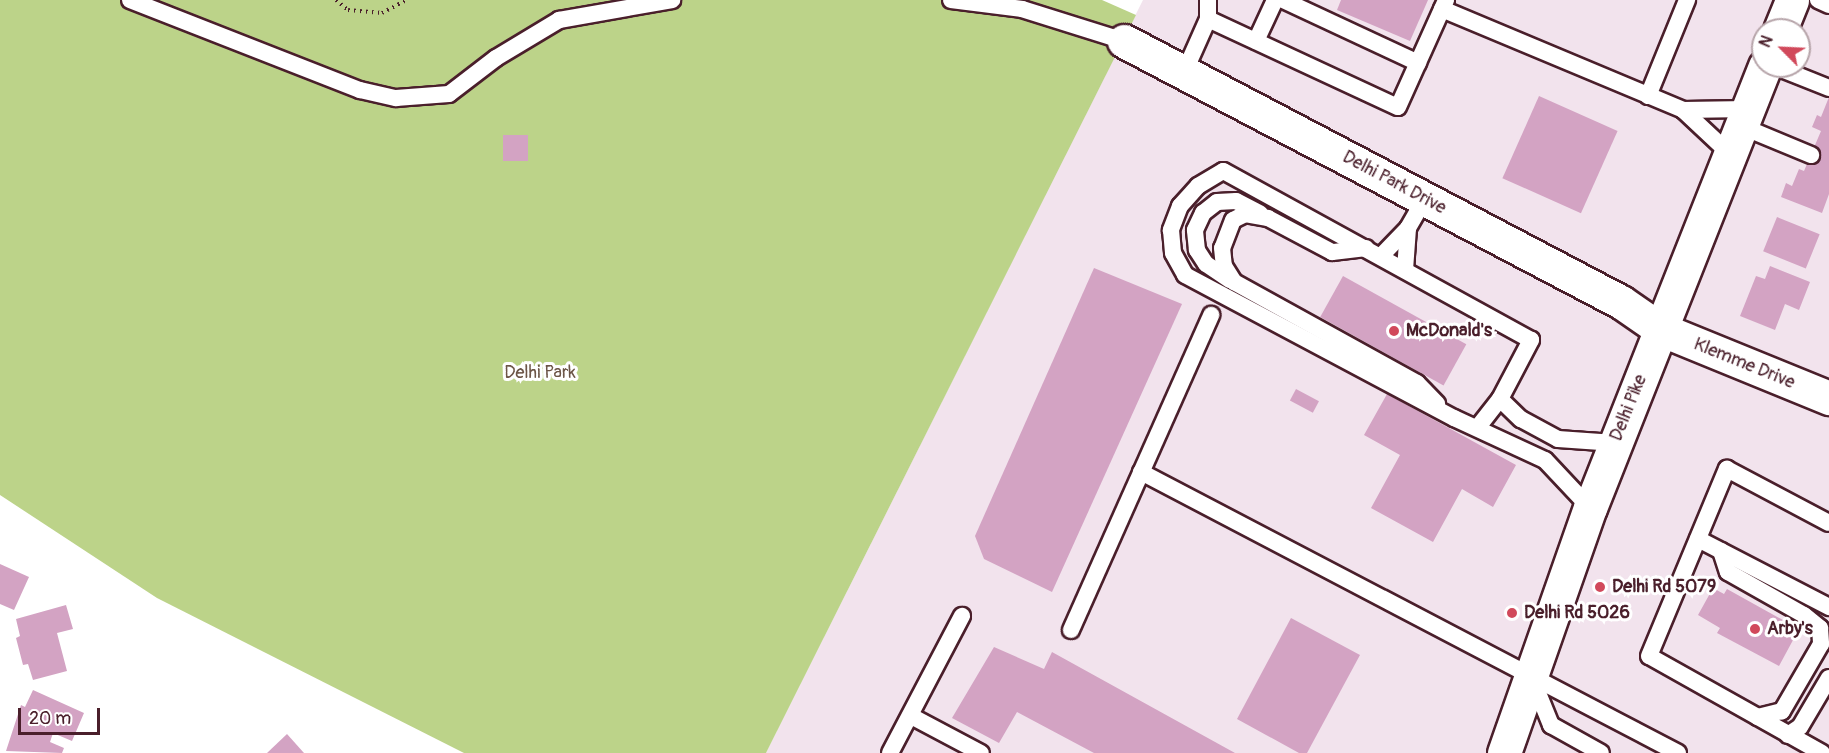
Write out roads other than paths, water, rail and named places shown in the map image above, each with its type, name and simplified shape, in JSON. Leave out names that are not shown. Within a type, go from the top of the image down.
[{"type":"street","points":[[1785,18],[1792,0]]},
{"type":"street","name":"Delhi Park Drive","points":[[1124,41],[1621,302],[1660,329]]},
{"type":"street","name":"Delhi Pike","points":[[1504,753],[1590,507],[1760,78]]},
{"type":"street","name":"Klemme Drive","points":[[1660,329],[1829,398]]},
{"type":"lane","points":[[130,0],[360,90],[396,98],[449,94],[496,58],[559,20],[672,0]]},
{"type":"lane","points":[[951,0],[1022,9],[1124,41]]},
{"type":"lane","points":[[1184,72],[1208,19],[1208,0]]},
{"type":"lane","points":[[1256,41],[1275,0]]},
{"type":"lane","points":[[1283,0],[1418,63]]},
{"type":"lane","points":[[1648,96],[1687,0]]},
{"type":"lane","points":[[1818,0],[1829,5]]},
{"type":"lane","points":[[1208,19],[1398,107],[1444,4],[1648,96],[1811,155]]},
{"type":"lane","points":[[1804,78],[1829,88]]},
{"type":"lane","points":[[1683,110],[1740,129]]},
{"type":"lane","points":[[1478,427],[1500,399],[1531,339],[1223,171],[1198,186],[1180,206],[1171,230],[1173,253],[1185,275],[1445,413],[1545,460],[1590,507]]},
{"type":"lane","points":[[1382,256],[1408,228],[1425,199]]},
{"type":"lane","points":[[1366,248],[1332,252],[1236,201],[1217,202],[1203,213],[1195,230],[1197,250],[1206,264],[1234,282],[1417,383],[1445,413]]},
{"type":"lane","points":[[1234,282],[1224,266],[1225,234],[1233,220],[1245,213],[1268,218]]},
{"type":"lane","points":[[1405,270],[1408,228]]},
{"type":"lane","points":[[1071,630],[1211,315]]},
{"type":"lane","points":[[1500,399],[1521,419],[1558,439],[1615,443]]},
{"type":"lane","points":[[1829,523],[1726,469],[1649,656],[1788,735],[1824,753],[1829,749]]},
{"type":"lane","points":[[1141,472],[1531,674],[1678,753]]},
{"type":"lane","points":[[1698,539],[1829,607]]},
{"type":"lane","points":[[1721,551],[1728,572],[1804,615],[1820,628],[1821,644],[1782,711],[1758,717]]},
{"type":"lane","points":[[890,753],[962,616]]},
{"type":"lane","points":[[1531,674],[1551,725],[1601,753]]},
{"type":"lane","points":[[1788,735],[1800,727],[1829,678]]},
{"type":"lane","points":[[911,716],[981,753]]},
{"type":"place","name":"McDonald's","points":[[1394,331]]},
{"type":"place","name":"Delhi Rd 5079","points":[[1600,587]]},
{"type":"place","name":"Delhi Rd 5026","points":[[1512,613]]},
{"type":"place","name":"Arby's","points":[[1755,629]]},
{"type":"park label","name":"Delhi Park","points":[[540,373]]}]
